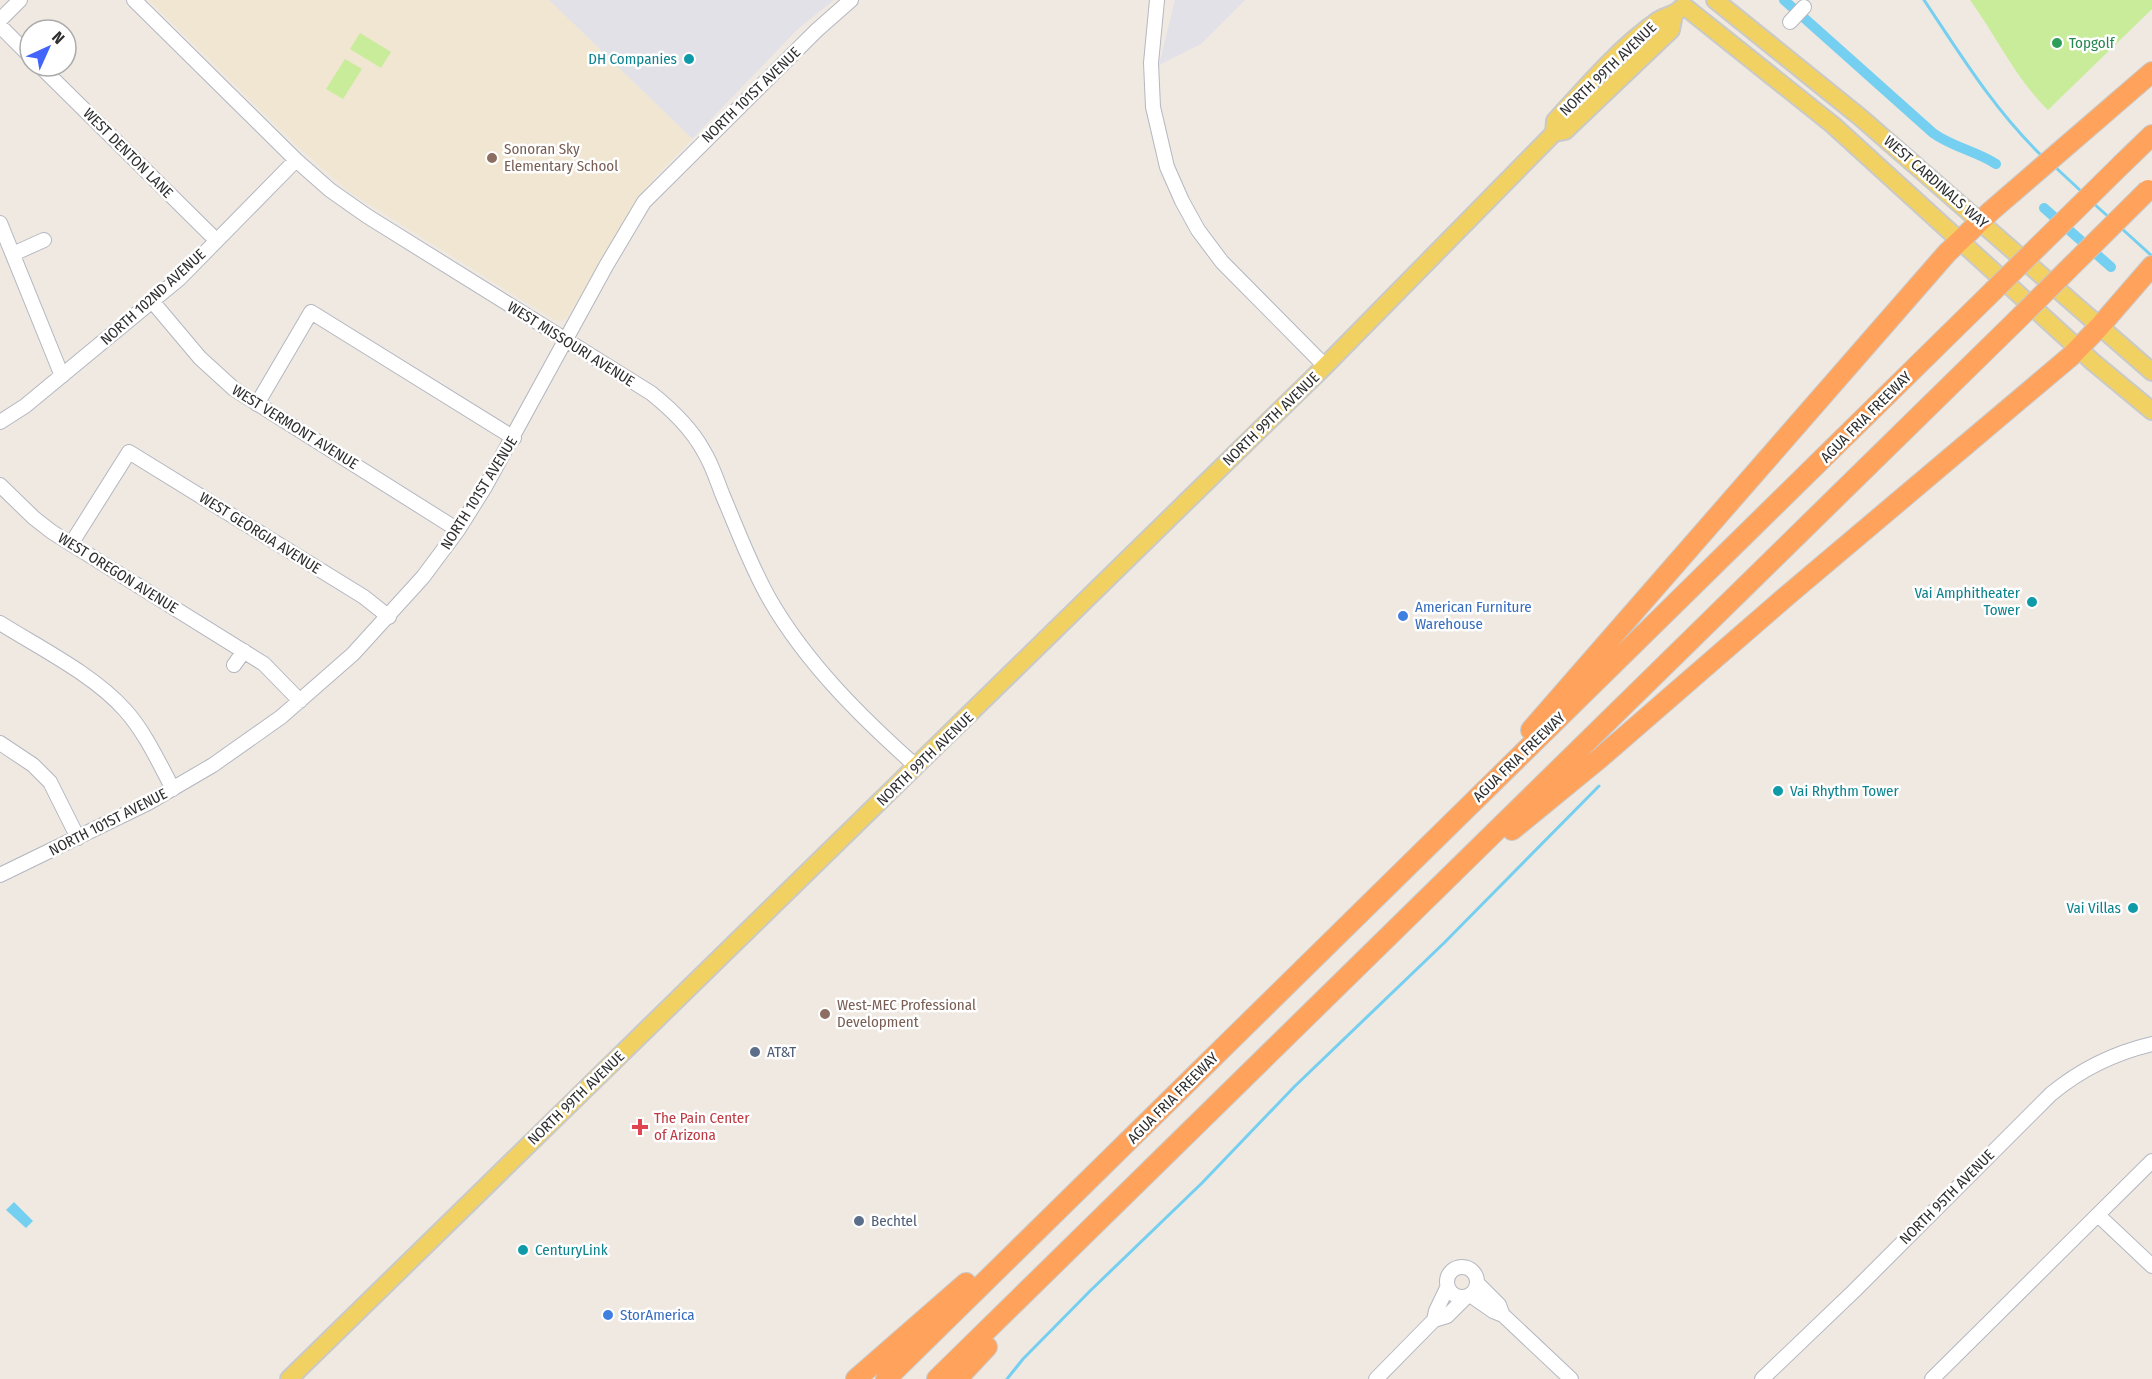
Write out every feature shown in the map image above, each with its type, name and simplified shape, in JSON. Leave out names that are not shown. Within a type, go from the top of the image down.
[{"type":"highway","points":[[1406,868],[1478,783],[1540,720],[1960,241],[2152,72]]},
{"type":"highway","name":"AGUA FRIA FREEWAY","points":[[886,1379],[2152,135]]},
{"type":"highway","points":[[936,1379],[2150,188]]},
{"type":"highway","points":[[1433,893],[1600,758],[1714,657],[2071,356],[2142,278]]},
{"type":"highway","points":[[856,1379],[1006,1247],[1073,1196]]},
{"type":"highway","points":[[957,1379],[1047,1283],[1098,1222]]},
{"type":"main road","name":"WEST CARDINALS WAY","points":[[1714,0],[1860,117],[2152,372]]},
{"type":"main road","name":"NORTH 99TH AVENUE","points":[[289,1379],[1325,366],[1554,133],[1565,131],[1671,30],[1683,7]]},
{"type":"main road","name":"WEST CARDINALS WAY","points":[[1683,7],[1833,124],[2093,362],[2147,407]]},
{"type":"street","points":[[0,20],[20,0]]},
{"type":"street","name":"WEST MISSOURI AVENUE","points":[[134,0],[296,160],[330,190],[367,216],[651,393],[684,424],[703,450],[752,564],[771,601],[798,642],[836,688],[917,767]]},
{"type":"street","name":"NORTH 101ST AVENUE","points":[[0,875],[173,789],[237,750],[300,701],[353,654],[389,617],[458,530],[514,438],[606,266],[644,202],[817,30],[851,0]]},
{"type":"street","points":[[1157,0],[1152,38],[1151,84],[1156,129],[1167,167],[1188,211],[1209,247],[1325,366]]},
{"type":"street","points":[[1792,20],[1804,7]]},
{"type":"street","points":[[0,26],[18,44]]},
{"type":"street","name":"WEST DENTON LANE","points":[[52,78],[216,240]]},
{"type":"street","name":"NORTH 102ND AVENUE","points":[[0,422],[25,406],[180,278],[296,160]]},
{"type":"street","points":[[0,223],[62,376]]},
{"type":"street","points":[[13,254],[44,240]]},
{"type":"street","name":"WEST VERMONT AVENUE","points":[[152,301],[180,336],[216,374],[234,389],[458,530]]},
{"type":"street","points":[[257,404],[311,312],[514,438]]},
{"type":"street","name":"WEST GEORGIA AVENUE","points":[[71,544],[129,452],[364,597],[389,617]]},
{"type":"street","name":"WEST OREGON AVENUE","points":[[0,485],[34,518],[71,544],[272,670],[300,701]]},
{"type":"street","points":[[0,623],[92,681],[124,708],[139,728],[173,789]]},
{"type":"street","points":[[234,664],[243,651]]},
{"type":"street","points":[[0,743],[33,765],[50,782],[78,838]]},
{"type":"street","name":"NORTH 95TH AVENUE","points":[[1762,1379],[1854,1291],[2051,1094],[2078,1073],[2093,1065],[2129,1050],[2152,1044]]},
{"type":"street","points":[[1932,1379],[2152,1161]]},
{"type":"street","points":[[2098,1215],[2152,1266]]},
{"type":"street","points":[[1376,1379],[1434,1320],[1446,1316],[1471,1292],[1472,1271],[1460,1267],[1448,1274],[1447,1288],[1434,1320]]},
{"type":"street","points":[[1447,1288],[1453,1295],[1471,1292]]},
{"type":"street","points":[[1471,1292],[1493,1311],[1503,1315],[1571,1379]]},
{"type":"shaded area","name":"Sonoran Sky Elementary School","points":[[149,0],[549,0],[692,139],[656,176],[636,201],[568,317],[563,321],[558,321],[348,191],[296,145]]},
{"type":"shaded area","points":[[549,0],[834,0],[798,29],[692,139]]},
{"type":"shaded area","points":[[1175,0],[1245,0],[1201,44],[1159,65]]},
{"type":"green space","name":"Topgolf","points":[[1970,0],[2152,0],[2152,9],[2048,110],[2016,71]]},
{"type":"green space","points":[[360,33],[391,52],[381,68],[350,49]]},
{"type":"green space","points":[[345,59],[362,69],[343,99],[326,89]]},
{"type":"water","points":[[14,1202],[33,1221],[26,1228],[6,1210]]},
{"type":"waterway","points":[[1784,0],[1933,133],[1996,164]]},
{"type":"waterway","points":[[1924,0],[1994,101],[2042,156]]},
{"type":"waterway","points":[[2054,166],[2082,192]]},
{"type":"waterway","points":[[2093,203],[2111,219]]},
{"type":"waterway","points":[[2044,208],[2111,267]]},
{"type":"waterway","points":[[2120,227],[2152,256]]},
{"type":"waterway","points":[[1007,1379],[1023,1359],[1090,1291],[1202,1183],[1294,1087],[1444,943],[1599,786]]},
{"type":"place","name":"Topgolf","points":[[2057,43]]},
{"type":"place","name":"DH Companies","points":[[689,59]]},
{"type":"place","name":"Sonoran Sky Elementary School","points":[[492,158]]},
{"type":"place","name":"Vai Amphitheater Tower","points":[[2032,602]]},
{"type":"place","name":"American Furniture Warehouse","points":[[1403,616]]},
{"type":"place","name":"Vai Rhythm Tower","points":[[1778,791]]},
{"type":"place","name":"Vai Villas","points":[[2133,908]]},
{"type":"place","name":"West-MEC Professional Development","points":[[825,1014]]},
{"type":"place","name":"AT&T","points":[[755,1052]]},
{"type":"place","name":"The Pain Center of Arizona","points":[[640,1127]]},
{"type":"place","name":"Bechtel","points":[[859,1221]]},
{"type":"place","name":"CenturyLink","points":[[523,1250]]},
{"type":"place","name":"StorAmerica","points":[[608,1315]]}]
